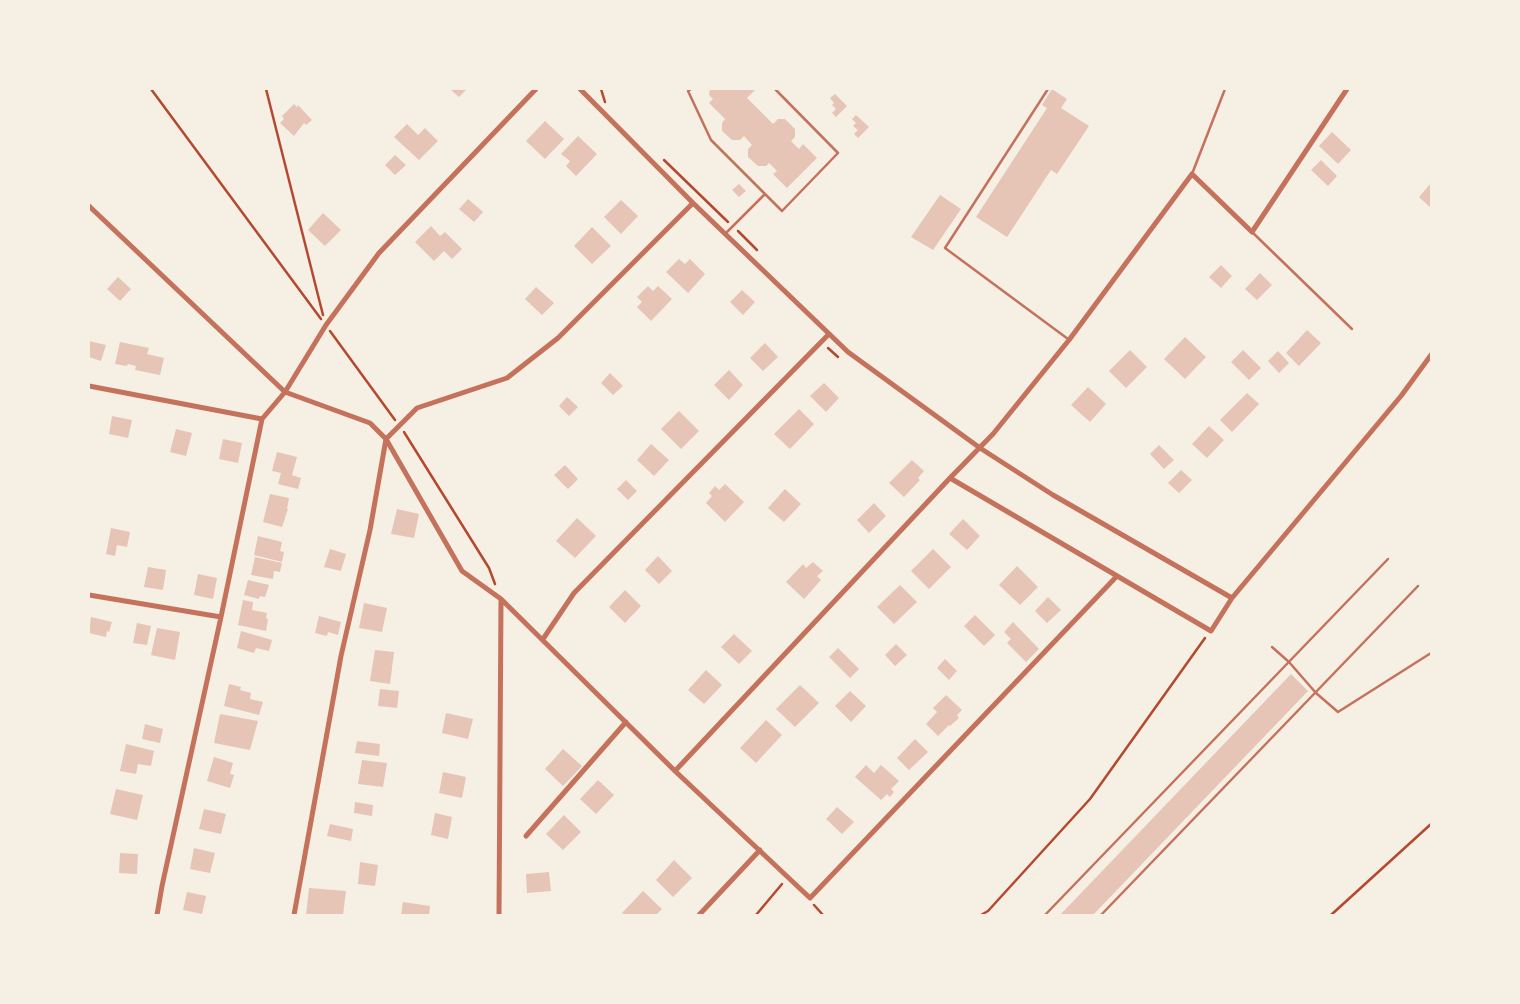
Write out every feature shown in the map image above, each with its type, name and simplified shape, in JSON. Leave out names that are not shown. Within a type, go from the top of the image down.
[{"type":"street","points":[[157,915],[262,419],[285,392],[326,325],[379,254],[536,89]]},
{"type":"street","points":[[582,89],[693,203],[848,352],[980,448],[1053,495],[1232,598]]},
{"type":"street","points":[[675,771],[993,434],[1069,340],[1192,174],[1252,232],[1347,89]]},
{"type":"street","points":[[294,915],[341,656],[370,530],[386,439],[417,408],[507,378],[558,338],[693,203]]},
{"type":"street","points":[[89,206],[285,392],[370,423],[386,439],[462,571],[500,599],[675,771],[810,898],[1117,576]]},
{"type":"street","points":[[543,640],[574,593],[828,334]]},
{"type":"street","points":[[950,478],[1210,631],[1232,598],[1395,403],[1431,355]]},
{"type":"street","points":[[89,386],[262,419]]},
{"type":"street","points":[[89,595],[221,617]]},
{"type":"street","points":[[499,915],[500,599]]},
{"type":"street","points":[[526,836],[626,722]]},
{"type":"street","points":[[700,915],[760,850]]},
{"type":"lane","points":[[691,89],[688,91],[712,140],[782,211],[838,153],[775,89]]},
{"type":"lane","points":[[1048,89],[945,248],[1069,340]]},
{"type":"lane","points":[[1192,174],[1225,89]]},
{"type":"lane","points":[[725,234],[765,194]]},
{"type":"lane","points":[[1252,232],[1352,328]]},
{"type":"lane","points":[[1045,915],[1388,559]]},
{"type":"lane","points":[[1101,915],[1418,586]]},
{"type":"lane","points":[[1272,647],[1289,662],[1316,693],[1338,712],[1431,653]]},
{"type":"path","points":[[151,89],[399,424],[488,568],[500,599]]},
{"type":"path","points":[[266,89],[326,325]]},
{"type":"path","points":[[601,89],[605,101],[612,108]]},
{"type":"path","points":[[662,157],[761,254]]},
{"type":"path","points":[[981,915],[988,911],[1090,799],[1210,631]]},
{"type":"path","points":[[1331,915],[1431,824]]},
{"type":"path","points":[[756,915],[788,877]]},
{"type":"path","points":[[810,898],[823,915]]},
{"type":"building","points":[[450,89],[467,89],[459,97]]},
{"type":"building","points":[[710,89],[756,89],[747,98],[773,124],[778,119],[785,119],[795,129],[795,137],[791,141],[799,149],[803,144],[817,158],[787,188],[773,174],[777,171],[769,163],[766,166],[758,166],[748,157],[748,149],[752,145],[744,136],[740,140],[732,140],[722,131],[722,123],[725,119],[709,103],[713,99],[709,95]]},
{"type":"building","points":[[1052,89],[1067,99],[1061,108],[1089,126],[1057,174],[1051,170],[1007,237],[976,217],[1047,108],[1042,105]]},
{"type":"building","points":[[835,94],[847,106],[836,117],[832,113],[836,109],[832,105],[834,103],[830,98]]},
{"type":"building","points":[[294,104],[297,107],[298,105],[312,120],[306,125],[304,123],[294,136],[280,123],[284,119],[282,116]]},
{"type":"building","points":[[856,115],[869,127],[858,138],[854,134],[858,130],[853,126],[856,123],[852,119]]},
{"type":"building","points":[[545,121],[564,139],[545,159],[526,141]]},
{"type":"building","points":[[407,124],[418,135],[425,128],[438,141],[419,160],[394,137]]},
{"type":"building","points":[[1332,132],[1351,150],[1338,164],[1319,146]]},
{"type":"building","points":[[578,136],[597,154],[576,176],[566,166],[570,161],[561,154]]},
{"type":"building","points":[[395,155],[406,165],[395,175],[385,165]]},
{"type":"building","points":[[1321,160],[1337,176],[1328,186],[1311,170]]},
{"type":"building","points":[[1431,183],[1431,208],[1419,197]]},
{"type":"building","points":[[739,184],[746,191],[739,197],[732,190]]},
{"type":"building","points":[[940,195],[961,209],[933,250],[911,237]]},
{"type":"building","points":[[468,199],[483,212],[474,222],[459,209]]},
{"type":"building","points":[[621,200],[638,216],[621,234],[604,217]]},
{"type":"building","points":[[323,213],[341,230],[325,246],[308,230]]},
{"type":"building","points":[[431,226],[440,236],[445,232],[462,249],[452,259],[444,251],[434,261],[415,242]]},
{"type":"building","points":[[592,227],[611,246],[592,264],[574,246]]},
{"type":"building","points":[[679,259],[685,264],[690,259],[705,274],[688,293],[666,272]]},
{"type":"building","points":[[1221,265],[1232,276],[1221,288],[1209,277]]},
{"type":"building","points":[[1260,273],[1272,285],[1257,300],[1245,289]]},
{"type":"building","points":[[118,277],[131,289],[120,301],[107,289]]},
{"type":"building","points":[[648,286],[653,291],[658,286],[672,299],[651,321],[637,307],[642,302],[637,297]]},
{"type":"building","points":[[536,287],[554,303],[542,315],[525,299]]},
{"type":"building","points":[[742,290],[755,302],[743,315],[730,302]]},
{"type":"building","points":[[1307,330],[1321,343],[1299,366],[1286,353]]},
{"type":"building","points":[[1185,337],[1206,357],[1185,379],[1164,359]]},
{"type":"building","points":[[89,341],[106,345],[101,361],[89,357]]},
{"type":"building","points":[[120,342],[149,348],[147,354],[164,358],[160,375],[135,370],[136,366],[128,364],[127,366],[115,364]]},
{"type":"building","points":[[765,343],[778,357],[763,371],[750,358]]},
{"type":"building","points":[[1130,350],[1147,367],[1126,388],[1109,371]]},
{"type":"building","points":[[1243,350],[1261,368],[1249,380],[1231,362]]},
{"type":"building","points":[[1278,351],[1289,363],[1279,373],[1268,361]]},
{"type":"building","points":[[729,370],[743,385],[729,400],[714,385]]},
{"type":"building","points":[[610,373],[623,386],[613,395],[601,383]]},
{"type":"building","points":[[824,383],[839,398],[826,412],[810,396]]},
{"type":"building","points":[[1088,387],[1106,404],[1090,422],[1071,405]]},
{"type":"building","points":[[1247,393],[1259,404],[1232,432],[1220,420]]},
{"type":"building","points":[[567,397],[578,407],[569,416],[559,406]]},
{"type":"building","points":[[799,409],[814,424],[790,449],[774,434]]},
{"type":"building","points":[[679,411],[699,431],[681,449],[661,429]]},
{"type":"building","points":[[112,416],[132,420],[128,438],[109,434]]},
{"type":"building","points":[[1209,426],[1224,440],[1207,458],[1192,444]]},
{"type":"building","points":[[176,429],[192,433],[186,456],[170,452]]},
{"type":"building","points":[[223,439],[242,443],[238,463],[219,459]]},
{"type":"building","points":[[651,444],[669,460],[654,476],[637,460]]},
{"type":"building","points":[[1159,445],[1174,460],[1164,469],[1150,454]]},
{"type":"building","points":[[277,452],[297,457],[292,475],[301,478],[298,489],[278,484],[281,473],[272,471]]},
{"type":"building","points":[[912,460],[924,471],[918,478],[920,480],[904,497],[889,483]]},
{"type":"building","points":[[565,465],[578,479],[568,489],[554,475]]},
{"type":"building","points":[[1181,470],[1192,480],[1179,493],[1168,483]]},
{"type":"building","points":[[626,480],[637,491],[628,500],[617,489]]},
{"type":"building","points":[[725,484],[744,502],[725,522],[706,503],[712,496],[709,493],[715,486],[719,490]]},
{"type":"building","points":[[785,489],[801,504],[784,522],[768,508]]},
{"type":"building","points":[[270,494],[289,498],[288,509],[282,527],[263,522]]},
{"type":"building","points":[[874,503],[886,516],[869,533],[857,520]]},
{"type":"building","points":[[397,509],[419,514],[414,538],[391,534]]},
{"type":"building","points":[[577,518],[596,536],[575,558],[556,541]]},
{"type":"building","points":[[963,519],[980,536],[967,550],[949,534]]},
{"type":"building","points":[[111,528],[130,532],[127,547],[117,545],[115,556],[106,554]]},
{"type":"building","points":[[258,536],[282,542],[280,551],[284,552],[282,562],[254,555]]},
{"type":"building","points":[[330,549],[346,554],[341,571],[324,567]]},
{"type":"building","points":[[933,549],[951,567],[929,589],[911,571]]},
{"type":"building","points":[[658,556],[672,571],[659,584],[645,570]]},
{"type":"building","points":[[255,557],[282,563],[280,572],[274,571],[273,579],[251,575]]},
{"type":"building","points":[[813,562],[823,571],[817,576],[821,580],[804,599],[786,582],[803,564],[806,568]]},
{"type":"building","points":[[1017,566],[1038,587],[1020,605],[999,585]]},
{"type":"building","points":[[148,567],[166,570],[163,590],[144,587]]},
{"type":"building","points":[[198,574],[217,578],[213,599],[194,595]]},
{"type":"building","points":[[248,580],[269,585],[265,597],[260,596],[259,599],[244,595]]},
{"type":"building","points":[[900,585],[917,602],[894,624],[877,607]]},
{"type":"building","points":[[625,590],[641,606],[625,623],[609,607]]},
{"type":"building","points":[[1048,597],[1061,610],[1047,623],[1035,611]]},
{"type":"building","points":[[243,600],[253,602],[252,610],[267,613],[266,631],[238,625]]},
{"type":"building","points":[[364,603],[387,608],[382,632],[359,628]]},
{"type":"building","points":[[975,615],[995,635],[984,646],[964,626]]},
{"type":"building","points":[[319,616],[341,622],[338,635],[328,632],[327,636],[315,633]]},
{"type":"building","points":[[91,617],[112,622],[106,637],[89,633]]},
{"type":"building","points":[[1013,622],[1039,649],[1026,662],[1007,643],[1011,639],[1004,632]]},
{"type":"building","points":[[137,623],[151,626],[147,645],[133,643]]},
{"type":"building","points":[[157,628],[180,632],[175,660],[151,655]]},
{"type":"building","points":[[241,631],[272,640],[269,651],[256,648],[254,653],[237,648]]},
{"type":"building","points":[[734,634],[752,651],[739,664],[721,647]]},
{"type":"building","points":[[896,644],[907,655],[895,666],[885,655]]},
{"type":"building","points":[[838,648],[859,669],[850,678],[829,657]]},
{"type":"building","points":[[375,650],[394,652],[390,684],[370,681]]},
{"type":"building","points":[[945,659],[957,671],[949,680],[937,668]]},
{"type":"building","points":[[706,670],[722,685],[704,704],[688,690]]},
{"type":"building","points":[[1291,674],[1308,691],[1093,915],[1060,915]]},
{"type":"building","points":[[229,684],[241,687],[240,690],[251,693],[250,699],[263,702],[259,715],[224,706]]},
{"type":"building","points":[[800,685],[819,703],[795,727],[776,709]]},
{"type":"building","points":[[380,689],[399,691],[397,708],[378,706]]},
{"type":"building","points":[[850,691],[866,706],[851,722],[835,706]]},
{"type":"building","points":[[946,695],[962,710],[957,715],[959,718],[938,736],[926,724],[937,712],[933,708]]},
{"type":"building","points":[[446,713],[473,719],[468,739],[442,733]]},
{"type":"building","points":[[220,714],[258,721],[250,750],[214,743]]},
{"type":"building","points":[[766,720],[782,735],[756,763],[740,748]]},
{"type":"building","points":[[145,724],[163,729],[160,743],[142,739]]},
{"type":"building","points":[[915,739],[928,752],[909,770],[897,758]]},
{"type":"building","points":[[357,741],[380,744],[379,756],[355,753]]},
{"type":"building","points":[[126,744],[154,751],[151,766],[138,764],[136,774],[120,771]]},
{"type":"building","points":[[563,749],[582,766],[563,786],[545,769]]},
{"type":"building","points":[[214,757],[233,763],[230,774],[234,775],[230,788],[207,781]]},
{"type":"building","points":[[362,760],[387,763],[383,787],[358,784]]},
{"type":"building","points":[[866,765],[874,773],[881,765],[899,781],[891,789],[894,792],[890,797],[887,794],[881,800],[855,777]]},
{"type":"building","points":[[443,772],[466,777],[462,798],[439,793]]},
{"type":"building","points":[[598,780],[614,795],[596,814],[580,799]]},
{"type":"building","points":[[116,789],[143,795],[137,820],[110,814]]},
{"type":"building","points":[[355,802],[373,805],[372,816],[354,813]]},
{"type":"building","points":[[837,807],[854,822],[842,834],[826,819]]},
{"type":"building","points":[[204,809],[226,814],[221,834],[199,829]]},
{"type":"building","points":[[435,813],[452,817],[448,839],[431,835]]},
{"type":"building","points":[[564,815],[581,832],[563,850],[546,834]]},
{"type":"building","points":[[330,824],[353,829],[351,841],[327,836]]},
{"type":"building","points":[[194,848],[215,853],[210,873],[190,869]]},
{"type":"building","points":[[120,853],[138,854],[137,874],[119,873]]},
{"type":"building","points":[[674,860],[692,878],[673,897],[656,880]]},
{"type":"building","points":[[360,862],[378,865],[375,886],[358,884]]},
{"type":"building","points":[[549,872],[551,891],[527,893],[526,874]]},
{"type":"building","points":[[309,888],[346,891],[343,915],[306,915]]},
{"type":"building","points":[[643,891],[662,909],[656,915],[624,915],[622,913]]},
{"type":"building","points":[[187,892],[206,896],[202,914],[183,910]]},
{"type":"building","points":[[403,902],[430,906],[429,915],[401,915]]}]
